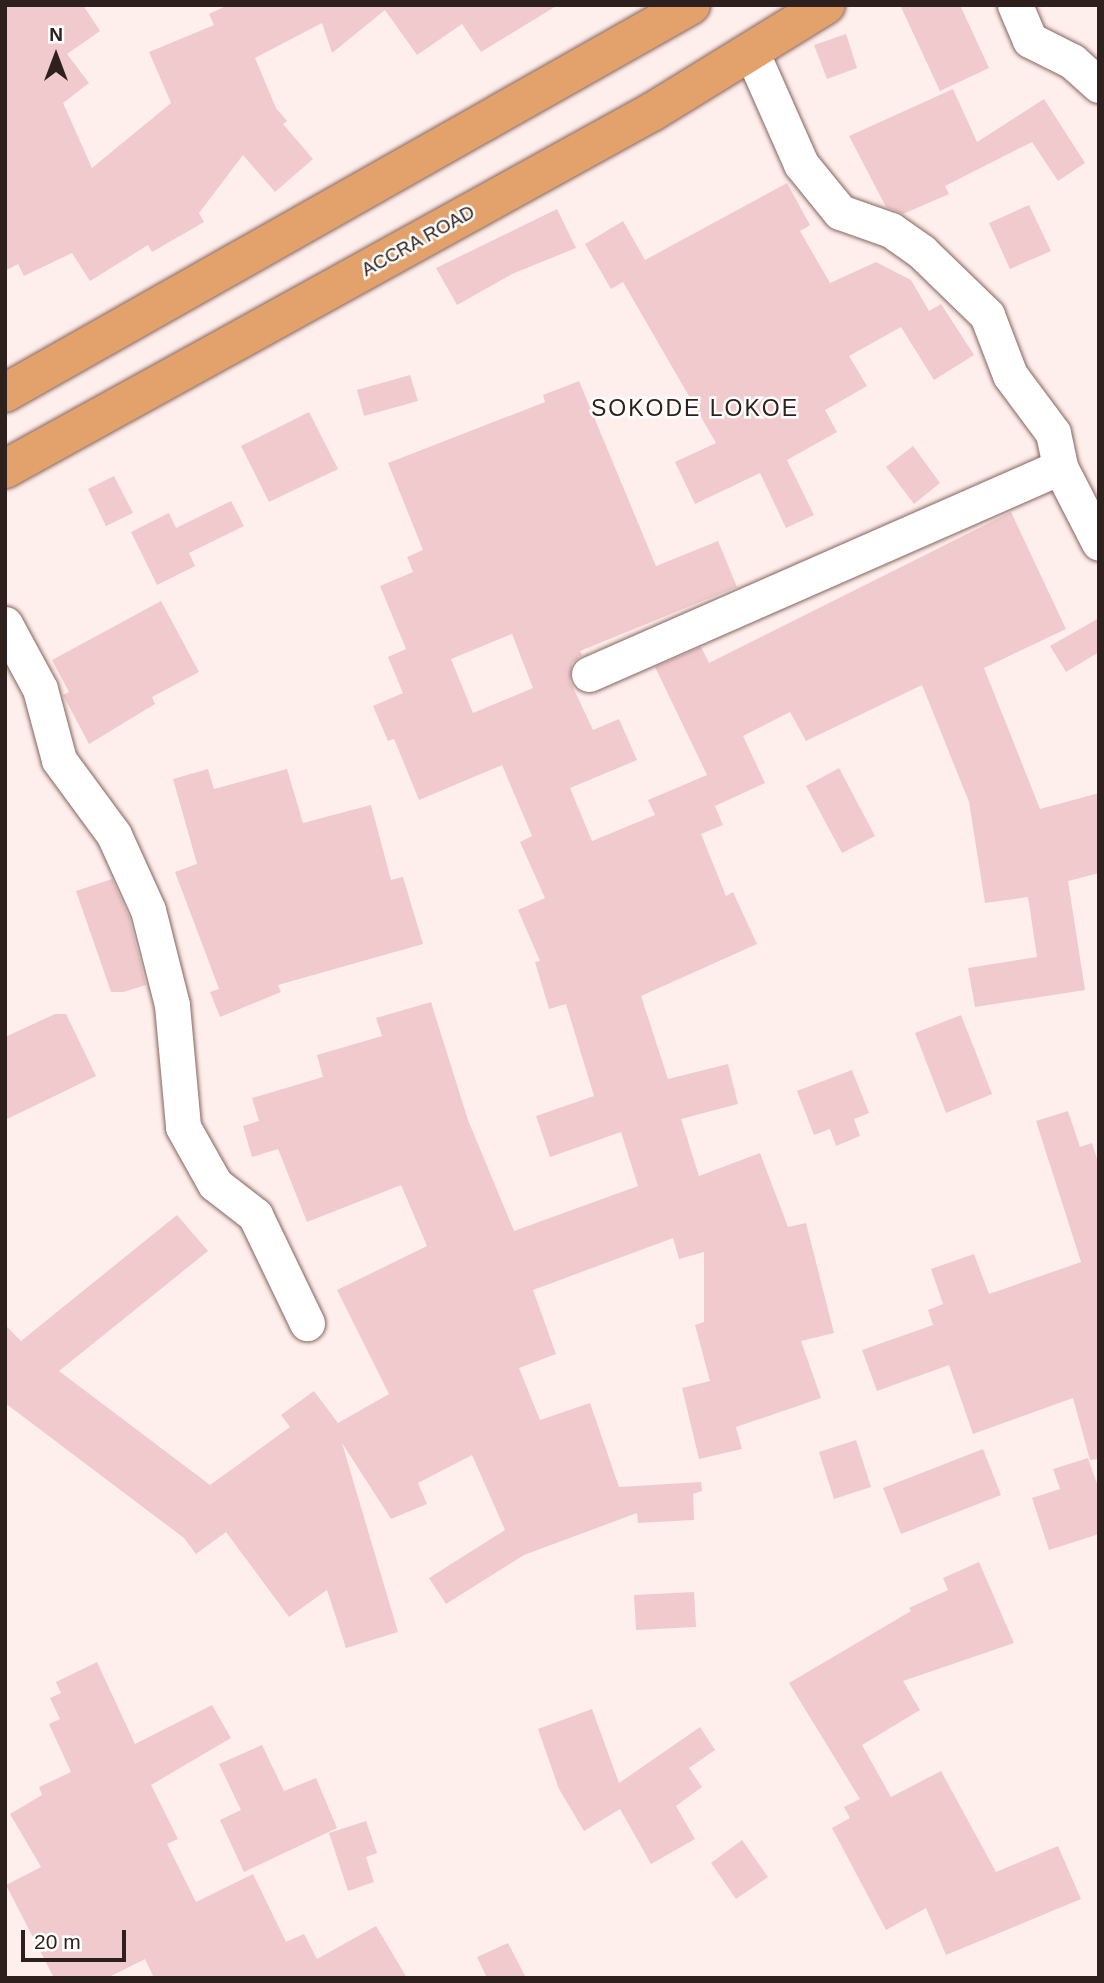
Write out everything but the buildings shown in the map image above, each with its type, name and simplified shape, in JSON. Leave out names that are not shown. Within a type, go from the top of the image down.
[{"type":"main road","points":[[5,393],[691,5]]},
{"type":"main road","name":"ACCRA ROAD","points":[[5,469],[652,113],[826,5]]},
{"type":"street","points":[[1015,5],[1030,40],[1072,61],[1099,85]]},
{"type":"street","points":[[751,51],[801,164],[840,212],[891,230],[922,252],[988,315],[1010,375],[1053,433],[1060,467],[1099,543]]},
{"type":"street","points":[[589,674],[1060,467]]},
{"type":"street","points":[[5,624],[40,689],[59,760],[114,835],[148,910],[172,1005],[183,1127],[215,1184],[255,1214],[307,1323]]},
{"type":"district","name":"SOKODE LOKOE","points":[[695,408]]}]
